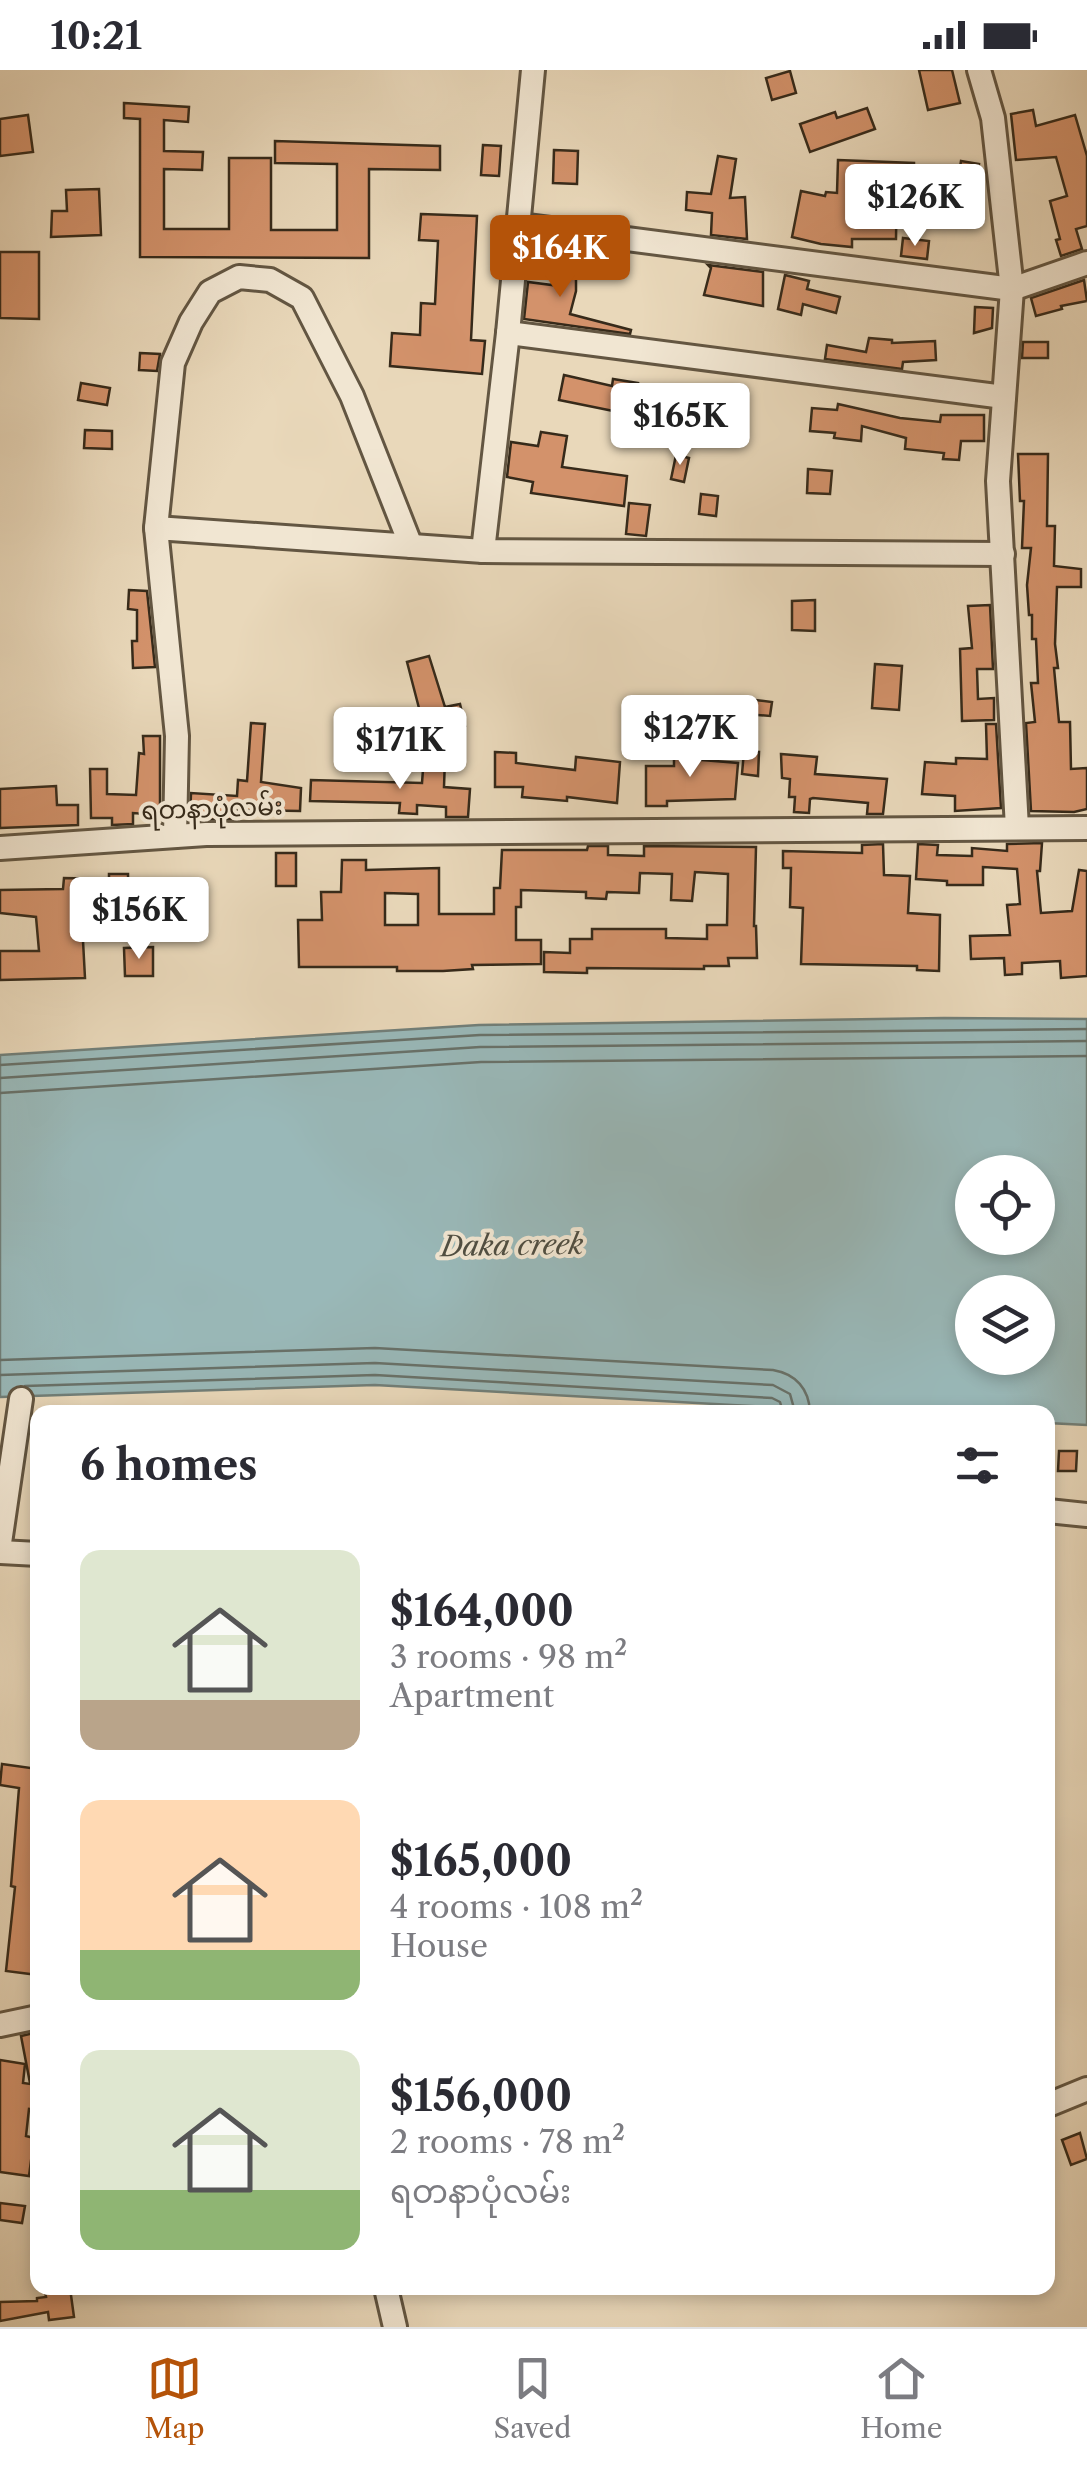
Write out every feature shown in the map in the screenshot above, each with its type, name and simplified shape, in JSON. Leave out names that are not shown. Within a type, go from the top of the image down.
[{"type":"street","points":[[979,70],[993,118],[1012,290],[998,482],[1017,828]]},
{"type":"street","points":[[483,551],[535,71]]},
{"type":"street","points":[[519,225],[1012,290],[1087,263]]},
{"type":"street","points":[[176,836],[176,736],[156,528],[173,363],[210,292],[239,277],[270,280],[302,298],[352,396],[411,546]]},
{"type":"street","points":[[508,333],[1004,396]]},
{"type":"street","points":[[156,528],[483,551],[1003,554]]},
{"type":"street","name":"ရတနာပုံလမ်း","points":[[0,848],[176,836],[428,830],[1087,828]]},
{"type":"street","points":[[0,1543],[20,1398]]},
{"type":"street","points":[[1055,1512],[1087,1515]]},
{"type":"street","points":[[0,1552],[30,1554]]},
{"type":"street","points":[[0,2025],[30,2019]]},
{"type":"street","points":[[1055,2102],[1087,2089]]},
{"type":"street","points":[[388,2295],[395,2327]]},
{"type":"water","name":"Daka creek","points":[[1087,1019],[1087,1425],[1055,1423],[1055,1405],[734,1405],[375,1385],[0,1397],[0,1055],[479,1025]]},
{"type":"building","points":[[919,70],[952,70],[960,103],[928,110]]},
{"type":"building","points":[[790,71],[796,93],[772,100],[766,78]]},
{"type":"building","points":[[124,103],[189,107],[188,122],[164,120],[164,151],[203,152],[202,170],[164,169],[164,229],[229,229],[229,158],[271,158],[271,230],[337,230],[337,164],[275,163],[275,141],[440,146],[440,170],[369,169],[369,258],[140,257],[140,119],[124,118]]},
{"type":"building","points":[[867,108],[875,129],[810,152],[800,124],[835,112],[837,118]]},
{"type":"building","points":[[1033,110],[1036,126],[1075,115],[1087,156],[1087,226],[1076,229],[1082,249],[1061,256],[1050,201],[1067,196],[1056,157],[1016,160],[1011,114]]},
{"type":"building","points":[[28,115],[33,152],[0,156],[0,119]]},
{"type":"building","points":[[483,145],[501,146],[499,176],[481,175]]},
{"type":"building","points":[[554,150],[578,151],[577,184],[553,183]]},
{"type":"building","points":[[718,156],[736,159],[730,198],[745,197],[747,239],[711,235],[712,213],[686,210],[687,192],[711,194]]},
{"type":"building","points":[[838,160],[914,163],[914,180],[897,180],[896,239],[852,239],[852,247],[792,237],[801,191],[825,196],[826,192],[837,193]]},
{"type":"building","points":[[961,161],[979,164],[976,184],[958,180]]},
{"type":"building","points":[[99,189],[101,235],[51,237],[52,211],[67,211],[66,190]]},
{"type":"building","points":[[421,214],[477,216],[471,340],[485,341],[482,374],[390,366],[392,333],[420,335],[421,303],[435,304],[438,241],[419,240]]},
{"type":"building","points":[[903,238],[929,241],[927,259],[901,256]]},
{"type":"building","points":[[0,252],[39,252],[39,319],[0,318]]},
{"type":"building","points":[[554,257],[576,259],[576,291],[570,314],[631,330],[630,334],[524,319],[528,282],[552,285]]},
{"type":"building","points":[[708,265],[763,272],[763,306],[704,295],[711,268]]},
{"type":"building","points":[[785,275],[809,281],[807,289],[840,297],[836,313],[803,304],[801,315],[778,309]]},
{"type":"building","points":[[1084,280],[1087,301],[1036,316],[1031,298]]},
{"type":"building","points":[[975,307],[993,308],[992,328],[974,333]]},
{"type":"building","points":[[869,338],[892,343],[935,341],[936,360],[903,362],[902,369],[825,359],[827,345],[866,352]]},
{"type":"building","points":[[1023,342],[1048,342],[1048,358],[1022,358]]},
{"type":"building","points":[[140,353],[160,354],[157,371],[139,370]]},
{"type":"building","points":[[564,375],[612,386],[613,379],[638,383],[633,415],[559,400]]},
{"type":"building","points":[[81,383],[110,388],[107,405],[78,400]]},
{"type":"building","points":[[838,404],[900,418],[940,422],[941,415],[984,415],[984,441],[961,441],[959,460],[943,459],[944,453],[905,449],[906,438],[862,426],[861,441],[810,431],[812,408],[837,410]]},
{"type":"building","points":[[85,430],[112,431],[112,449],[84,448]]},
{"type":"building","points":[[541,432],[567,436],[562,467],[627,476],[624,506],[531,493],[533,482],[507,477],[511,442],[538,446]]},
{"type":"building","points":[[1018,454],[1048,454],[1047,526],[1055,526],[1054,566],[1081,569],[1081,587],[1057,587],[1058,668],[1054,668],[1059,722],[1070,722],[1071,769],[1087,768],[1087,809],[1074,812],[1031,811],[1026,723],[1035,722],[1031,683],[1038,683],[1027,585],[1031,548],[1022,548],[1024,501],[1020,501]]},
{"type":"building","points":[[676,455],[689,458],[684,482],[671,479]]},
{"type":"building","points":[[808,469],[832,471],[830,494],[807,493]]},
{"type":"building","points":[[701,494],[718,496],[716,516],[699,514]]},
{"type":"building","points":[[629,503],[650,505],[646,536],[626,534]]},
{"type":"building","points":[[129,590],[147,591],[155,667],[133,668],[137,610],[128,609]]},
{"type":"building","points":[[815,600],[815,631],[792,630],[792,601]]},
{"type":"building","points":[[990,605],[993,669],[977,669],[978,699],[994,698],[994,720],[962,721],[960,649],[972,648],[968,606]]},
{"type":"building","points":[[429,656],[445,707],[460,704],[465,726],[416,737],[411,714],[420,712],[407,662]]},
{"type":"building","points":[[875,664],[902,666],[899,710],[872,708]]},
{"type":"building","points":[[746,699],[772,702],[770,716],[745,714]]},
{"type":"building","points":[[251,723],[265,724],[261,782],[301,788],[300,811],[232,810],[231,819],[190,820],[191,793],[237,796],[238,780],[247,781]]},
{"type":"building","points":[[986,724],[996,724],[1001,808],[955,811],[955,796],[922,794],[925,762],[956,764],[956,758],[987,759]]},
{"type":"building","points":[[143,736],[160,736],[160,815],[133,813],[133,824],[112,825],[112,818],[91,818],[90,769],[107,769],[107,794],[136,795],[139,753],[144,754]]},
{"type":"building","points":[[674,747],[691,747],[691,759],[738,763],[735,799],[667,801],[667,806],[646,806],[646,766],[674,766]]},
{"type":"building","points":[[744,751],[759,752],[758,776],[742,774]]},
{"type":"building","points":[[495,752],[516,753],[516,763],[575,770],[576,757],[620,762],[617,803],[522,797],[523,787],[495,787]]},
{"type":"building","points":[[781,754],[817,757],[815,774],[887,779],[883,814],[867,814],[868,803],[813,798],[809,813],[794,812],[795,797],[789,797],[790,779],[782,778]]},
{"type":"building","points":[[424,756],[445,758],[444,787],[470,789],[468,817],[446,817],[446,807],[417,805],[417,814],[399,813],[400,803],[310,801],[311,780],[422,783]]},
{"type":"building","points":[[56,786],[57,805],[78,805],[78,825],[0,828],[0,789]]},
{"type":"building","points":[[1042,843],[1037,871],[1041,913],[1072,911],[1079,870],[1087,871],[1087,976],[1061,978],[1060,961],[1022,963],[1022,974],[1005,975],[1004,958],[971,959],[970,936],[1010,935],[1007,905],[1020,904],[1017,869],[983,867],[983,885],[947,885],[947,881],[916,879],[918,844],[938,845],[937,855],[972,856],[972,848],[1007,851],[1007,844]]},
{"type":"building","points":[[883,844],[884,875],[910,876],[908,913],[940,915],[939,971],[917,970],[917,966],[801,964],[803,908],[790,907],[791,868],[783,868],[783,851],[862,853],[862,845]]},
{"type":"building","points":[[588,846],[608,846],[608,855],[644,856],[644,846],[756,847],[757,958],[728,958],[729,966],[704,969],[587,968],[587,973],[544,972],[544,952],[570,953],[570,939],[592,939],[592,929],[666,929],[666,938],[707,939],[707,925],[727,925],[728,874],[695,872],[692,901],[671,900],[672,874],[640,873],[639,893],[607,892],[606,899],[586,898],[586,892],[521,890],[521,907],[516,907],[516,940],[541,940],[541,964],[472,965],[473,969],[443,971],[299,967],[298,920],[322,920],[321,892],[341,892],[342,860],[366,860],[366,870],[439,868],[439,914],[494,914],[494,888],[500,888],[502,850],[587,850]],"holes":[[[385,893],[418,894],[418,925],[385,925]]]},
{"type":"building","points":[[276,853],[296,853],[296,886],[276,886]]},
{"type":"building","points":[[109,874],[128,874],[129,919],[82,922],[85,978],[0,980],[0,951],[39,951],[36,917],[0,913],[0,890],[63,889],[64,878],[109,879]]},
{"type":"building","points":[[153,947],[153,976],[125,976],[124,948]]},
{"type":"building","points":[[1059,1451],[1077,1451],[1076,1471],[1058,1471]]},
{"type":"building","points":[[2,1764],[30,1768],[30,1974],[6,1971],[15,1887],[11,1886],[19,1788],[0,1785]]},
{"type":"building","points":[[30,2034],[30,2083],[21,2036]]},
{"type":"building","points":[[0,2060],[25,2064],[23,2083],[30,2084],[26,2136],[30,2137],[30,2168],[29,2176],[0,2172]]},
{"type":"building","points":[[1080,2133],[1087,2159],[1071,2165],[1062,2140]]},
{"type":"building","points":[[0,2203],[25,2206],[22,2223],[0,2220]]},
{"type":"building","points":[[71,2295],[74,2317],[49,2320],[48,2312],[0,2321],[0,2302],[37,2301]]}]
